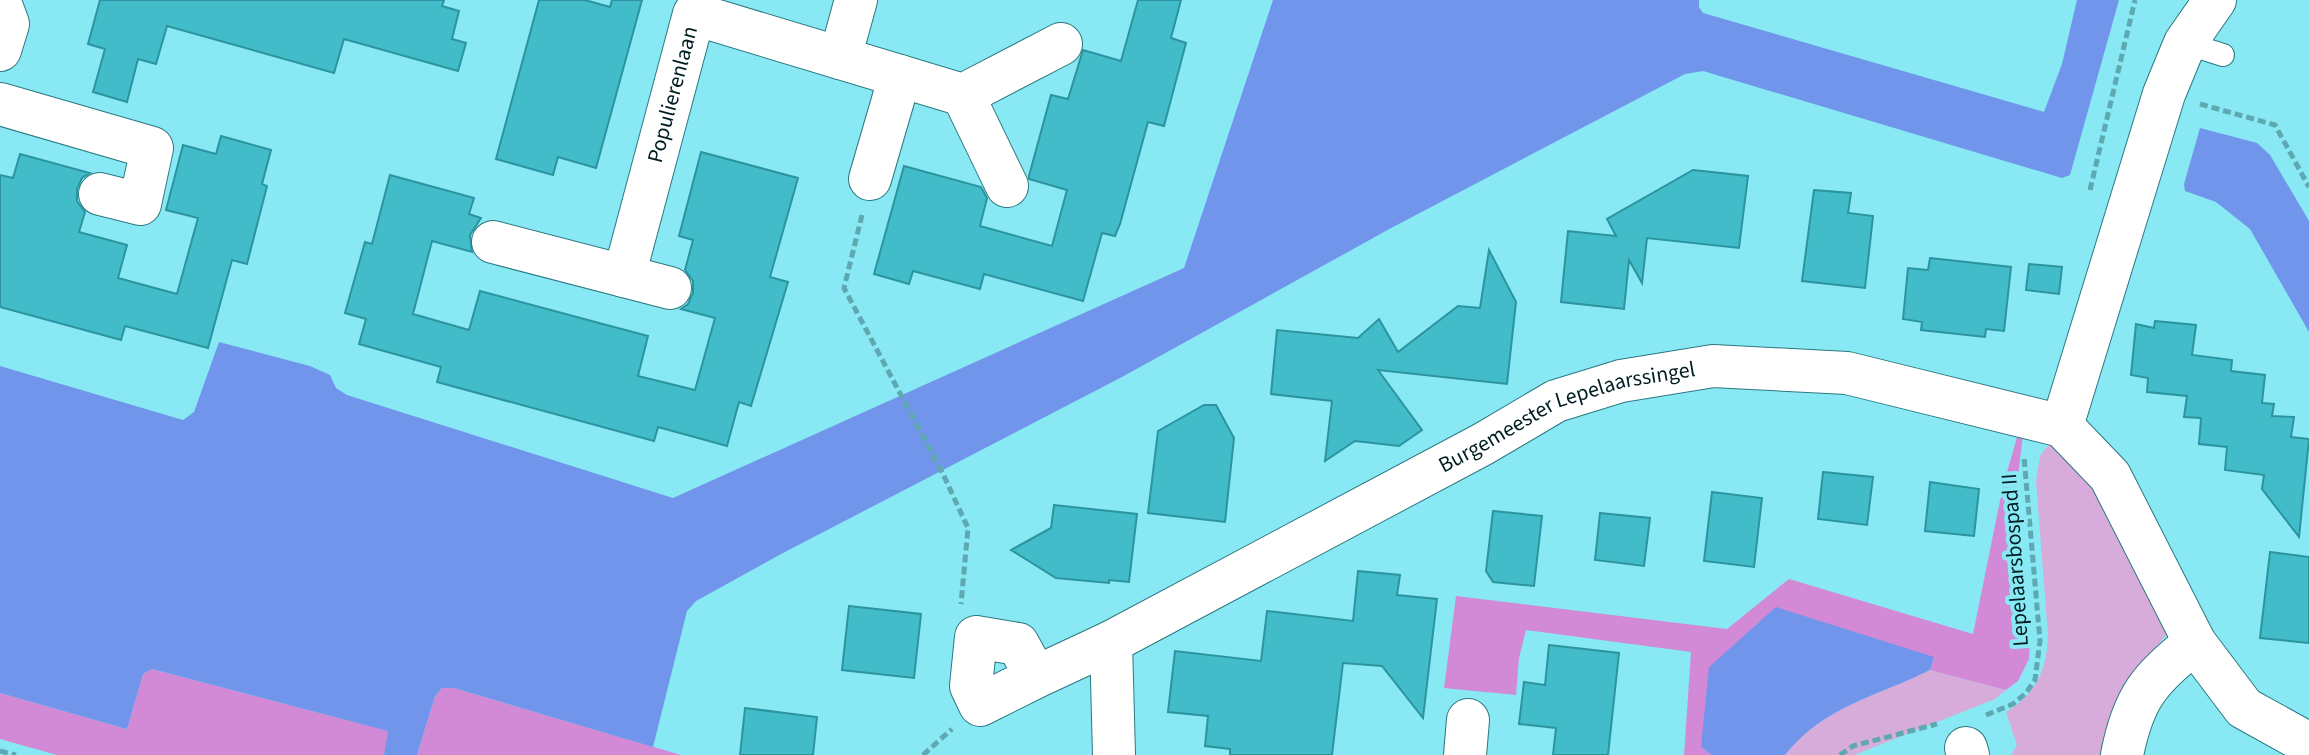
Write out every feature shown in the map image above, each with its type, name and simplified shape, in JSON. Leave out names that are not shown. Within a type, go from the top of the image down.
[{"type":"street","points":[[840,58],[856,0]]},
{"type":"street","points":[[2215,0],[2204,49],[2164,94],[2043,420],[2110,476],[2195,643],[2244,708],[2309,744]]},
{"type":"street","points":[[0,2],[8,24],[0,50]]},
{"type":"street","name":"Populierenlaan","points":[[624,276],[694,14],[963,95]]},
{"type":"street","points":[[1007,186],[963,95],[1061,44]]},
{"type":"street","points":[[870,179],[900,76]]},
{"type":"street","points":[[0,104],[152,148],[140,204],[100,194]]},
{"type":"street","points":[[493,242],[670,288]]},
{"type":"street","name":"Burgemeester Lepelaarssingel","points":[[976,637],[971,686],[980,705],[1111,642],[1483,444],[1556,401],[1621,381],[1713,366],[1847,373],[2043,420]]},
{"type":"street","points":[[976,637],[1018,644],[1036,677]]},
{"type":"street","points":[[1111,642],[1114,755]]},
{"type":"street","points":[[2122,755],[2128,723],[2145,689],[2165,666],[2195,643]]},
{"type":"path","points":[[2164,94],[2275,125],[2309,187]]},
{"type":"path","points":[[870,179],[844,288],[943,474],[968,528],[960,624],[976,637]]},
{"type":"path","name":"Lepelaarsbospad II","points":[[1840,755],[1853,746],[1913,728],[1964,736],[2013,704],[2035,680],[2040,641],[2028,521],[2043,420]]},
{"type":"path","points":[[0,751],[16,755]]},
{"type":"shaded area","points":[[2020,427],[2023,435],[2016,492],[2030,638],[2029,659],[2018,681],[2006,690],[1930,670],[1934,657],[1701,747],[1712,755],[1684,755],[1691,652],[1526,630],[1519,658],[1516,695],[1444,688],[1456,596],[1727,629],[1789,579],[1973,634],[2003,486]]},
{"type":"shaded area","points":[[2053,439],[2088,451],[2172,627],[2154,650],[2111,755],[2011,755],[2017,745],[2006,712],[2025,697],[2038,680],[2047,648],[2036,481],[2040,456]]},
{"type":"shaded area","points":[[152,669],[389,731],[384,755],[57,755],[0,739],[0,693],[127,729],[143,674]]},
{"type":"shaded area","points":[[1930,670],[2006,690],[1995,699],[1854,755],[1785,755],[1800,738],[1834,714]]},
{"type":"shaded area","points":[[442,688],[454,688],[681,755],[417,755],[435,696]]},
{"type":"water","points":[[1273,0],[1699,0],[1703,13],[2044,112],[2062,64],[2077,0],[2119,0],[2070,175],[2062,178],[1703,71],[1685,74],[1393,227],[1122,377],[696,601],[687,611],[653,747],[454,688],[442,688],[435,696],[417,755],[384,755],[388,731],[152,669],[143,674],[127,729],[0,693],[0,366],[183,420],[194,412],[219,342],[310,366],[330,375],[336,388],[347,395],[673,498],[1184,268]]},
{"type":"water","points":[[2200,128],[2257,143],[2270,155],[2309,221],[2309,332],[2250,229],[2216,202],[2185,191],[2184,184]]},
{"type":"water","points":[[1776,607],[1934,657],[1930,670],[1834,714],[1800,738],[1785,755],[1712,755],[1701,747],[1709,667]]},
{"type":"building","points":[[100,0],[444,0],[442,6],[459,11],[452,39],[466,43],[458,71],[344,39],[334,73],[167,26],[156,64],[138,59],[127,102],[93,92],[105,49],[88,44]]},
{"type":"building","points":[[539,0],[585,0],[610,7],[612,0],[642,0],[596,168],[558,157],[553,175],[496,159]]},
{"type":"building","points":[[1138,0],[1181,0],[1171,38],[1186,43],[1164,126],[1148,122],[1120,224],[1115,236],[1102,233],[1083,301],[984,274],[980,289],[913,271],[909,284],[874,274],[904,166],[981,187],[987,198],[980,226],[1052,246],[1067,190],[1029,179],[1051,95],[1068,99],[1083,50],[1121,61]]},
{"type":"building","points":[[221,136],[271,150],[262,184],[267,186],[247,264],[232,260],[208,348],[125,326],[121,340],[0,307],[0,175],[13,178],[20,154],[90,173],[82,178],[77,189],[77,201],[85,212],[79,232],[127,245],[118,278],[177,294],[198,218],[166,210],[183,145],[216,154]]},
{"type":"building","points":[[701,152],[798,178],[770,277],[788,282],[751,406],[739,402],[727,446],[658,427],[654,441],[437,382],[441,367],[359,344],[366,319],[345,313],[365,242],[372,244],[390,175],[474,198],[469,214],[481,218],[470,235],[472,252],[432,241],[413,314],[469,330],[480,291],[648,336],[638,376],[695,390],[715,318],[681,309],[688,304],[693,293],[693,281],[685,270],[693,240],[679,236]]},
{"type":"building","points":[[1693,170],[1748,176],[1739,248],[1647,238],[1642,283],[1629,260],[1624,309],[1561,302],[1568,231],[1616,236],[1607,219]]},
{"type":"building","points":[[1814,190],[1851,193],[1848,213],[1873,216],[1865,288],[1802,281]]},
{"type":"building","points":[[1489,250],[1516,302],[1507,384],[1378,370],[1422,430],[1399,446],[1355,441],[1325,461],[1332,401],[1271,394],[1277,330],[1358,338],[1379,319],[1398,352],[1458,306],[1480,308]]},
{"type":"building","points":[[1930,258],[2011,267],[2004,331],[1986,329],[1985,337],[1921,330],[1922,322],[1903,319],[1908,268],[1928,270]]},
{"type":"building","points":[[2029,264],[2062,267],[2059,294],[2026,290]]},
{"type":"building","points":[[2155,321],[2196,325],[2192,355],[2232,360],[2231,371],[2265,375],[2262,403],[2274,404],[2272,416],[2294,417],[2291,437],[2309,439],[2299,537],[2262,489],[2264,475],[2225,470],[2227,447],[2199,444],[2201,418],[2184,417],[2187,396],[2147,392],[2148,378],[2131,375],[2136,324],[2154,328]]},
{"type":"building","points":[[1204,405],[1216,405],[1234,438],[1225,522],[1148,513],[1158,431]]},
{"type":"building","points":[[1823,472],[1873,477],[1867,525],[1818,519]]},
{"type":"building","points":[[1930,482],[1979,489],[1974,536],[1925,531]]},
{"type":"building","points":[[1712,492],[1762,498],[1754,567],[1704,561]]},
{"type":"building","points":[[1054,505],[1137,514],[1129,582],[1056,578],[1011,550],[1051,528]]},
{"type":"building","points":[[1493,511],[1542,516],[1534,586],[1493,582],[1486,571]]},
{"type":"building","points":[[1600,513],[1650,518],[1644,566],[1595,560]]},
{"type":"building","points":[[2270,552],[2309,557],[2309,643],[2260,638]]},
{"type":"building","points":[[1358,571],[1400,575],[1397,595],[1437,599],[1423,718],[1382,666],[1343,663],[1332,755],[1230,755],[1230,749],[1205,746],[1208,716],[1168,712],[1175,651],[1261,661],[1267,611],[1353,621]]},
{"type":"building","points":[[849,606],[921,614],[914,678],[842,670]]},
{"type":"building","points":[[1549,645],[1619,653],[1608,755],[1553,755],[1556,728],[1519,724],[1524,682],[1545,685]]},
{"type":"building","points":[[745,708],[817,717],[813,755],[740,755]]}]
